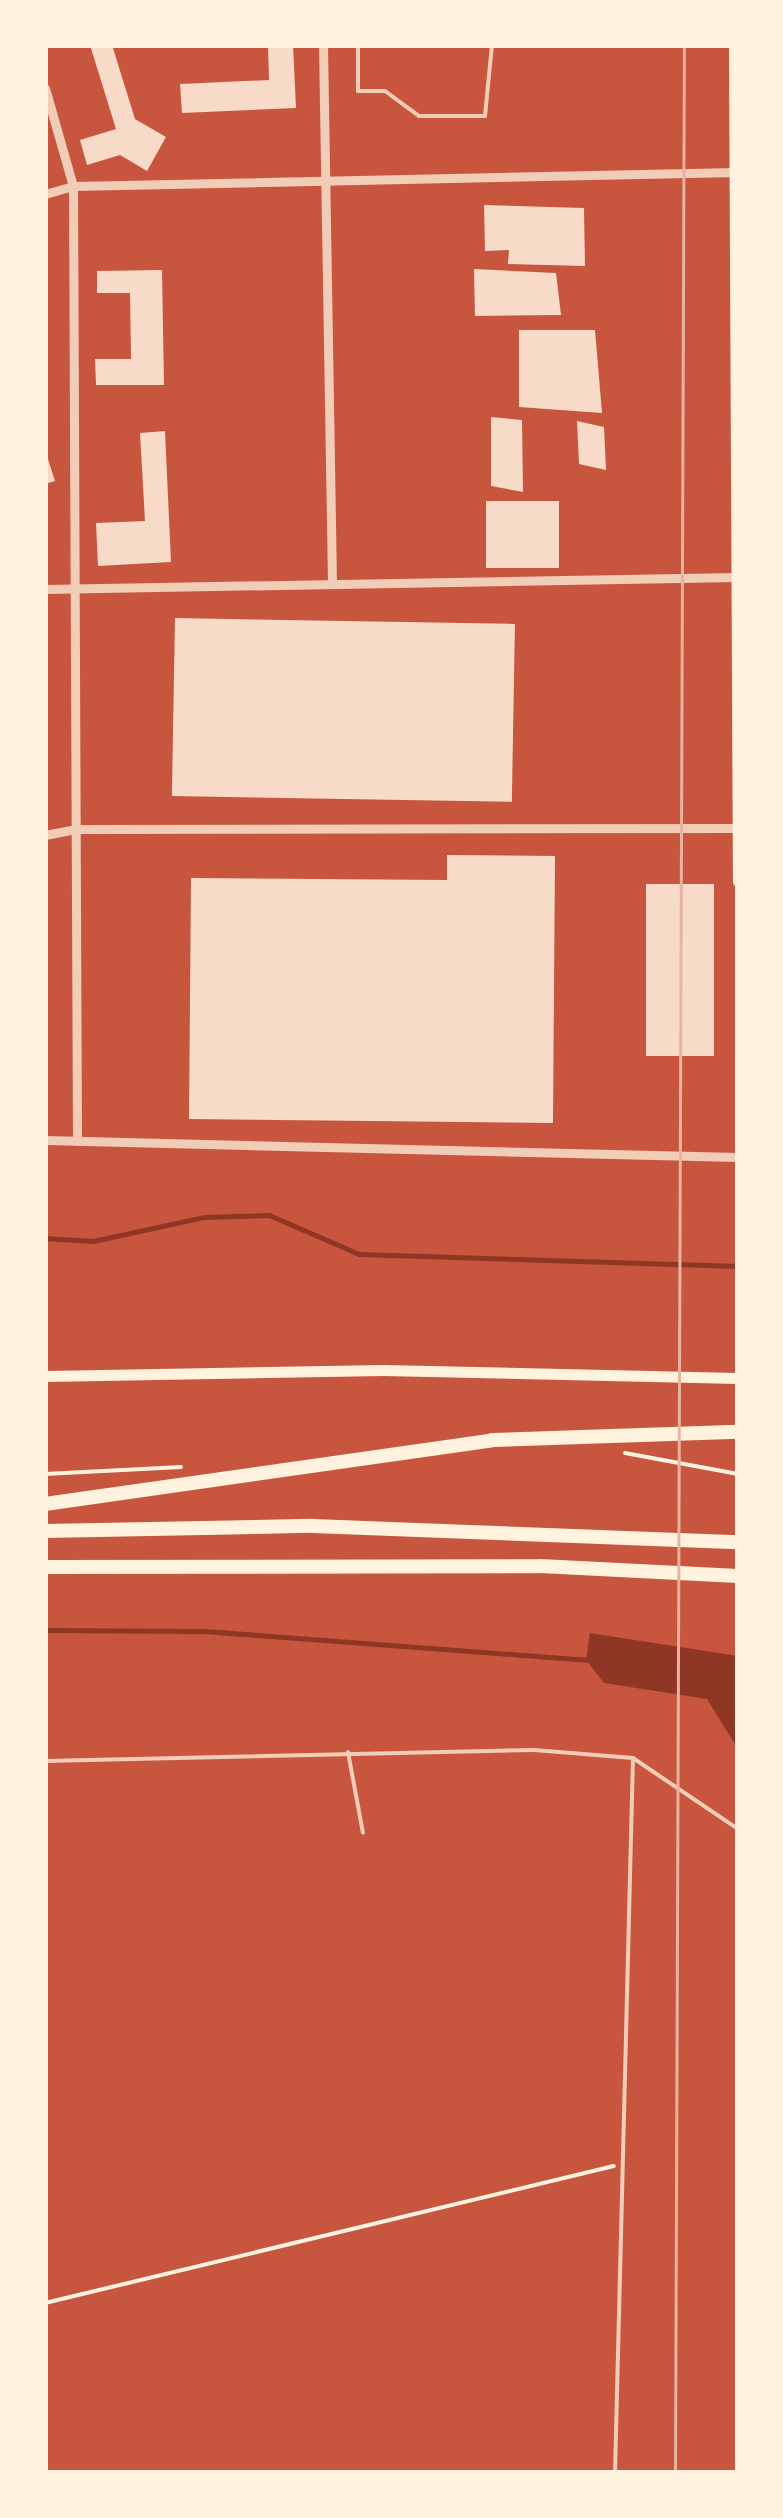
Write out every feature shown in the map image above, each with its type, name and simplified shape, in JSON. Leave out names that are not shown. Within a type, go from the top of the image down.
[{"type":"highway","points":[[45,1504],[492,1440],[738,1432]]},
{"type":"highway","points":[[45,1531],[350,1527],[738,1542]]},
{"type":"highway","points":[[45,1567],[540,1566],[738,1576]]},
{"type":"main road","points":[[734,45],[738,881]]},
{"type":"main road","points":[[45,1376],[383,1370],[738,1378]]},
{"type":"street","points":[[324,45],[332,581]]},
{"type":"street","points":[[45,88],[73,186],[77,1141]]},
{"type":"street","points":[[45,194],[73,186],[736,172]]},
{"type":"street","points":[[45,588],[74,584],[736,577]]},
{"type":"street","points":[[45,834],[76,829],[738,828]]},
{"type":"street","points":[[45,1140],[738,1157]]},
{"type":"lane","points":[[358,45],[358,92],[385,91],[419,116],[485,116],[492,45]]},
{"type":"lane","points":[[45,1761],[534,1750],[634,1758],[738,1829]]},
{"type":"lane","points":[[348,1752],[363,1832]]},
{"type":"lane","points":[[616,2473],[634,1758]]},
{"type":"path","points":[[45,2302],[624,2163]]},
{"type":"shaded area","points":[[590,1633],[738,1656],[738,1749],[707,1699],[604,1683],[586,1660]]},
{"type":"building","points":[[90,45],[112,45],[135,119],[166,137],[147,171],[120,155],[87,165],[80,140],[116,129]]},
{"type":"building","points":[[268,45],[293,45],[296,108],[182,113],[180,84],[269,80]]},
{"type":"building","points":[[484,205],[584,208],[585,266],[508,264],[509,250],[485,251]]},
{"type":"building","points":[[474,269],[556,273],[561,315],[475,316]]},
{"type":"building","points":[[162,270],[164,385],[96,385],[95,359],[131,359],[130,293],[97,293],[97,271]]},
{"type":"building","points":[[519,330],[595,330],[602,413],[519,407]]},
{"type":"building","points":[[491,417],[522,420],[523,492],[491,486]]},
{"type":"building","points":[[577,421],[604,427],[606,470],[579,464]]},
{"type":"building","points":[[165,431],[171,562],[98,566],[96,523],[145,521],[140,433]]},
{"type":"building","points":[[45,450],[55,481],[45,484]]},
{"type":"building","points":[[486,501],[559,501],[559,568],[486,568]]},
{"type":"building","points":[[175,618],[515,624],[512,802],[172,796]]},
{"type":"building","points":[[447,855],[555,856],[553,1123],[189,1119],[191,878],[447,880]]},
{"type":"building","points":[[646,884],[714,884],[714,1056],[646,1056]]},
{"type":"waterway","points":[[45,1238],[93,1241],[204,1217],[269,1215],[359,1254],[738,1266]]},
{"type":"waterway","points":[[45,1630],[204,1631],[586,1660]]},
{"type":"tram line","points":[[675,2473],[684,45]]}]
